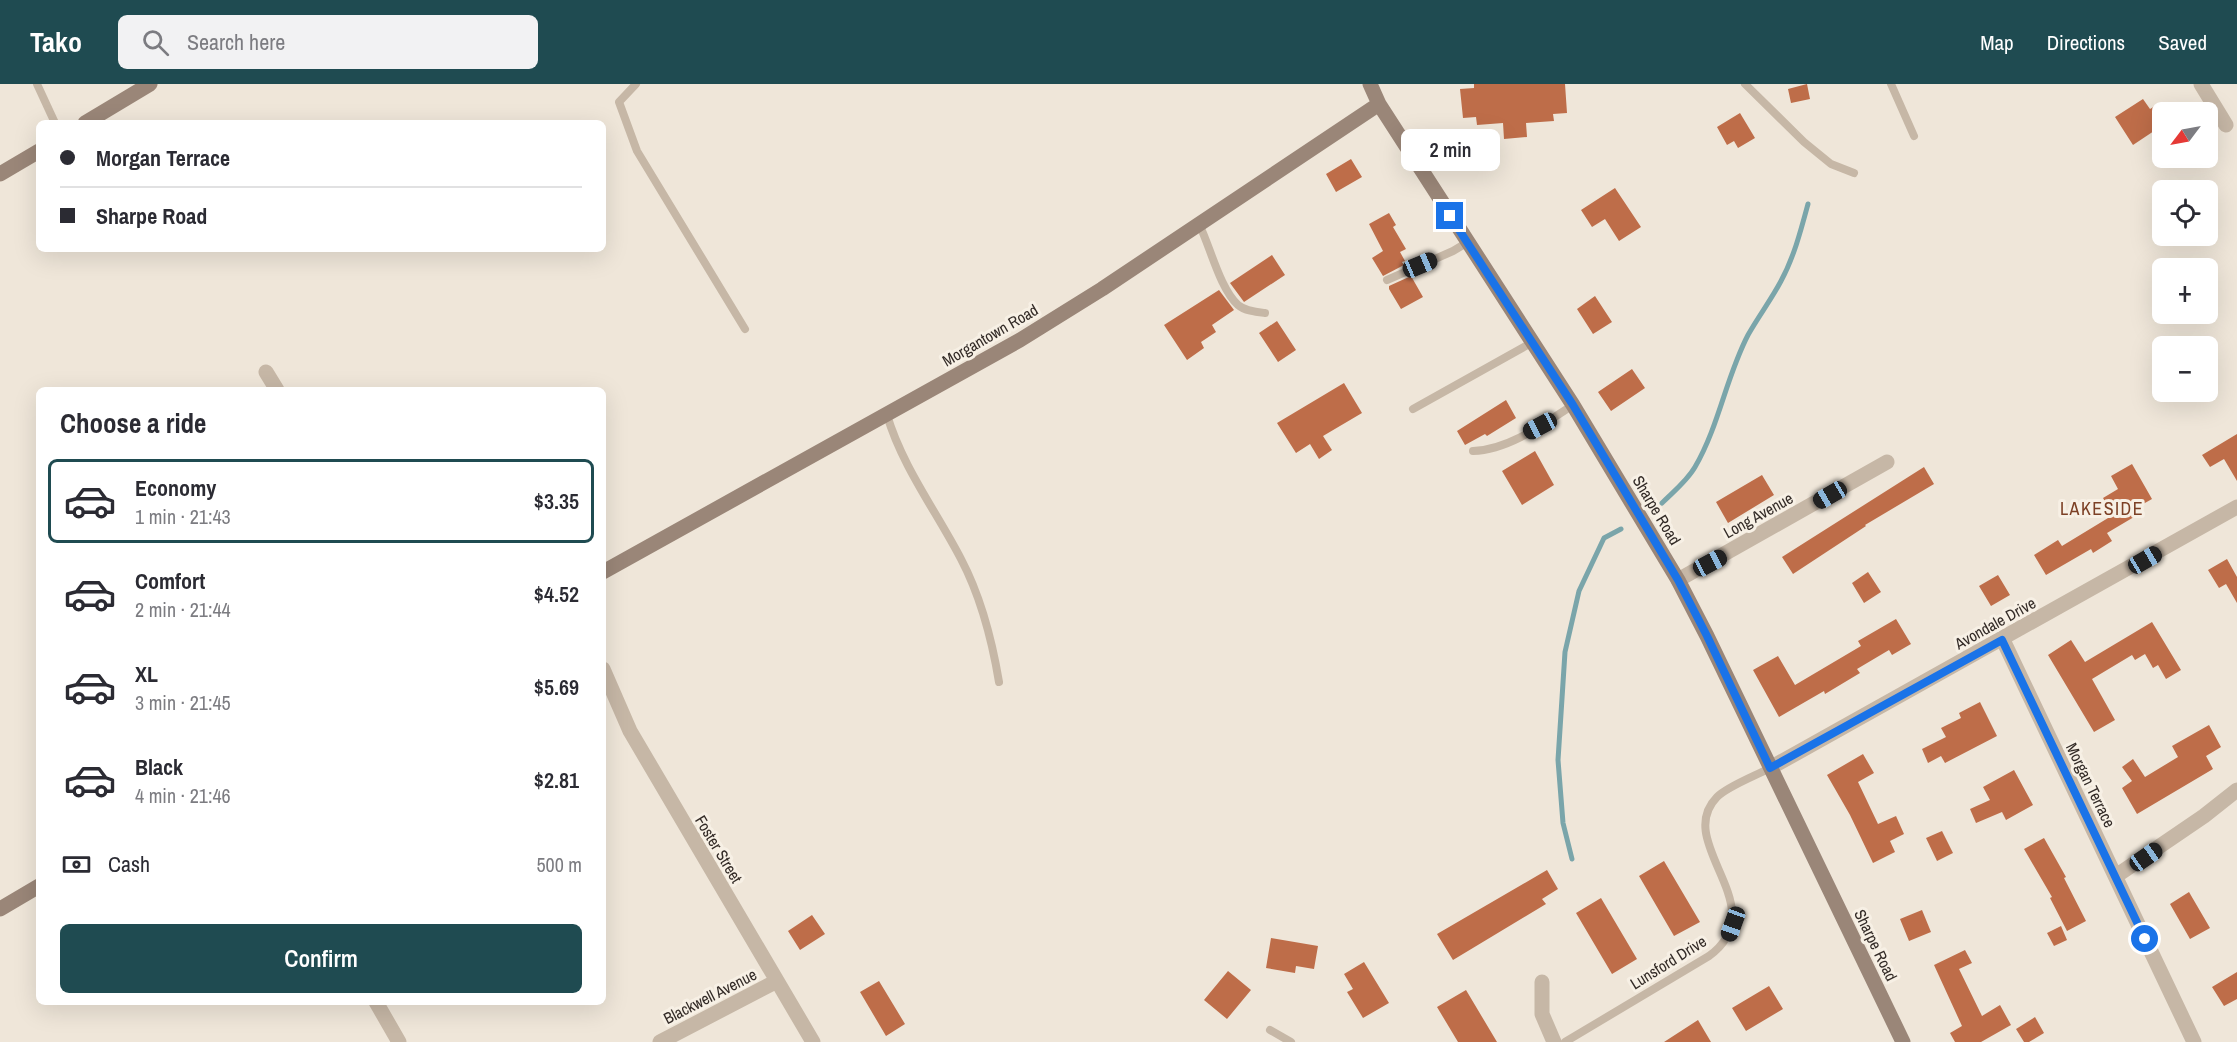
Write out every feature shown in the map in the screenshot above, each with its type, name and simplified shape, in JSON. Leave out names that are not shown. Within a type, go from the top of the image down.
[{"type":"street","points":[[90,120],[150,84]]},
{"type":"street","name":"Sharpe Road","points":[[1370,84],[1379,104],[1573,405],[1678,580],[1903,1042]]},
{"type":"street","points":[[2201,84],[2226,125]]},
{"type":"street","name":"Morgantown Road","points":[[606,570],[1020,340],[1379,104]]},
{"type":"street","points":[[0,174],[36,153]]},
{"type":"street","points":[[266,372],[275,387]]},
{"type":"street","name":"Long Avenue","points":[[1678,580],[1887,462]]},
{"type":"street","name":"Avondale Drive","points":[[1770,768],[2237,507]]},
{"type":"street","name":"Morgan Terrace","points":[[2002,640],[2194,1042]]},
{"type":"street","name":"Foster Street","points":[[606,676],[630,731],[813,1042]]},
{"type":"street","points":[[2115,876],[2204,816],[2237,790]]},
{"type":"street","points":[[0,909],[36,888]]},
{"type":"street","name":"Blackwell Avenue","points":[[660,1042],[777,981]]},
{"type":"street","points":[[1542,982],[1542,1014],[1554,1042]]},
{"type":"street","points":[[378,1005],[399,1042]]},
{"type":"lane","points":[[37,84],[54,120]]},
{"type":"lane","points":[[636,84],[620,102],[637,151],[745,329]]},
{"type":"lane","points":[[1746,84],[1804,142],[1831,164],[1854,173]]},
{"type":"lane","points":[[1891,84],[1914,136]]},
{"type":"lane","points":[[1199,224],[1221,278],[1237,304],[1247,310],[1265,313]]},
{"type":"lane","points":[[1387,280],[1468,243]]},
{"type":"lane","points":[[1413,409],[1533,342]]},
{"type":"lane","points":[[1473,451],[1490,451],[1554,418],[1573,405]]},
{"type":"lane","points":[[887,415],[895,441],[961,559],[974,587],[994,649],[999,682]]},
{"type":"lane","name":"Lunsford Drive","points":[[1565,1042],[1709,956],[1718,950],[1727,938],[1733,924],[1733,908],[1708,838],[1706,818],[1710,806],[1719,795],[1770,768]]},
{"type":"lane","points":[[1270,1030],[1292,1042]]},
{"type":"building","points":[[1474,84],[1565,84],[1567,113],[1553,114],[1554,121],[1526,123],[1527,137],[1504,139],[1503,123],[1477,125],[1476,117],[1463,118],[1460,89],[1474,88]]},
{"type":"building","points":[[1807,84],[1810,99],[1791,103],[1788,89]]},
{"type":"building","points":[[2143,99],[2150,109],[2152,108],[2152,132],[2133,145],[2115,117]]},
{"type":"building","points":[[1740,113],[1755,138],[1738,148],[1734,141],[1727,145],[1717,127]]},
{"type":"building","points":[[1351,159],[1362,177],[1336,192],[1326,174]]},
{"type":"building","points":[[1615,188],[1641,227],[1619,241],[1605,219],[1592,227],[1581,210]]},
{"type":"building","points":[[1389,213],[1396,225],[1393,227],[1406,249],[1400,252],[1405,261],[1402,262],[1404,265],[1383,276],[1372,258],[1383,251],[1369,224]]},
{"type":"building","points":[[1272,255],[1285,275],[1244,302],[1230,283]]},
{"type":"building","points":[[1411,276],[1423,297],[1401,309],[1389,286]]},
{"type":"building","points":[[1219,290],[1234,310],[1212,325],[1216,332],[1201,342],[1204,348],[1187,360],[1164,325]]},
{"type":"building","points":[[1595,296],[1612,322],[1593,334],[1577,309]]},
{"type":"building","points":[[1277,321],[1296,350],[1278,362],[1259,333]]},
{"type":"building","points":[[1632,369],[1645,388],[1611,411],[1598,392]]},
{"type":"building","points":[[1344,383],[1362,413],[1323,436],[1332,450],[1319,459],[1310,444],[1296,453],[1277,423]]},
{"type":"building","points":[[1506,400],[1516,418],[1487,436],[1485,434],[1465,445],[1457,431]]},
{"type":"building","points":[[2237,434],[2237,481],[2224,459],[2210,467],[2202,455]]},
{"type":"building","points":[[1535,451],[1554,485],[1522,505],[1502,471]]},
{"type":"building","points":[[2132,464],[2152,499],[2136,508],[2139,514],[2107,533],[2112,541],[2093,553],[2091,549],[2046,575],[2034,555],[2058,540],[2062,546],[2113,515],[2103,498],[2118,489],[2111,476]]},
{"type":"building","points":[[1924,467],[1934,484],[1865,525],[1793,574],[1782,557]]},
{"type":"building","points":[[1762,475],[1774,495],[1728,523],[1716,502]]},
{"type":"building","points":[[2227,559],[2237,577],[2237,603],[2226,584],[2219,588],[2208,570]]},
{"type":"building","points":[[1868,572],[1881,592],[1864,603],[1852,583]]},
{"type":"building","points":[[1998,575],[2010,595],[1991,606],[1979,586]]},
{"type":"building","points":[[1896,619],[1911,644],[1892,655],[1889,650],[1857,669],[1860,673],[1779,717],[1753,670],[1778,656],[1795,685],[1861,646],[1858,641]]},
{"type":"building","points":[[2152,622],[2181,670],[2166,679],[2158,665],[2153,668],[2145,654],[2135,660],[2132,655],[2092,679],[2115,720],[2094,732],[2048,655],[2071,640],[2085,662]]},
{"type":"building","points":[[1980,702],[1997,736],[1945,763],[1941,756],[1928,763],[1922,749],[1946,737],[1941,728],[1961,718],[1959,713]]},
{"type":"building","points":[[2209,725],[2221,747],[2206,756],[2213,769],[2137,814],[2122,788],[2132,781],[2122,767],[2133,759],[2145,777],[2178,757],[2172,746]]},
{"type":"building","points":[[1863,754],[1874,773],[1858,782],[1878,824],[1896,816],[1904,834],[1890,841],[1895,852],[1873,863],[1850,815],[1827,775]]},
{"type":"building","points":[[2014,770],[2033,805],[2006,820],[2002,812],[1976,823],[1970,809],[1990,800],[1983,787]]},
{"type":"building","points":[[1942,831],[1953,853],[1937,861],[1926,838]]},
{"type":"building","points":[[2044,838],[2066,877],[2064,878],[2086,921],[2067,931],[2050,898],[2052,897],[2024,849]]},
{"type":"building","points":[[1664,861],[1700,922],[1674,936],[1639,876]]},
{"type":"building","points":[[1547,870],[1558,889],[1542,899],[1546,904],[1453,960],[1437,934]]},
{"type":"building","points":[[2189,892],[2210,928],[2190,939],[2170,904]]},
{"type":"building","points":[[1601,898],[1637,959],[1612,974],[1576,913]]},
{"type":"building","points":[[1922,910],[1931,932],[1909,941],[1900,919]]},
{"type":"building","points":[[812,915],[825,934],[800,950],[788,931]]},
{"type":"building","points":[[2061,926],[2067,940],[2054,946],[2047,933]]},
{"type":"building","points":[[1271,938],[1318,946],[1314,969],[1296,966],[1295,973],[1266,968]]},
{"type":"building","points":[[1965,950],[1972,963],[1959,969],[1982,1016],[2000,1005],[2011,1025],[1981,1042],[1955,1042],[1950,1033],[1962,1026],[1934,965]]},
{"type":"building","points":[[1364,962],[1389,1003],[1363,1018],[1347,992],[1353,989],[1344,974]]},
{"type":"building","points":[[1228,971],[1251,990],[1227,1019],[1204,1000]]},
{"type":"building","points":[[2237,972],[2237,999],[2224,1006],[2212,987]]},
{"type":"building","points":[[879,981],[905,1024],[886,1036],[860,992]]},
{"type":"building","points":[[1769,986],[1783,1009],[1746,1031],[1732,1008]]},
{"type":"building","points":[[1466,990],[1497,1042],[1458,1042],[1437,1007]]},
{"type":"building","points":[[2035,1017],[2044,1033],[2029,1042],[2024,1042],[2016,1029]]},
{"type":"building","points":[[1698,1020],[1711,1042],[1664,1042]]},
{"type":"waterway","points":[[1662,503],[1688,477],[1703,451],[1740,351],[1786,272],[1808,204]]},
{"type":"waterway","points":[[1572,859],[1563,823],[1558,760],[1565,652],[1579,591],[1604,538],[1621,529]]},
{"type":"district","name":"LAKESIDE","points":[[2102,509]]},
{"type":"route","points":[[1450,216],[1573,405],[1678,580],[1770,768],[2002,640],[2145,939]]}]
